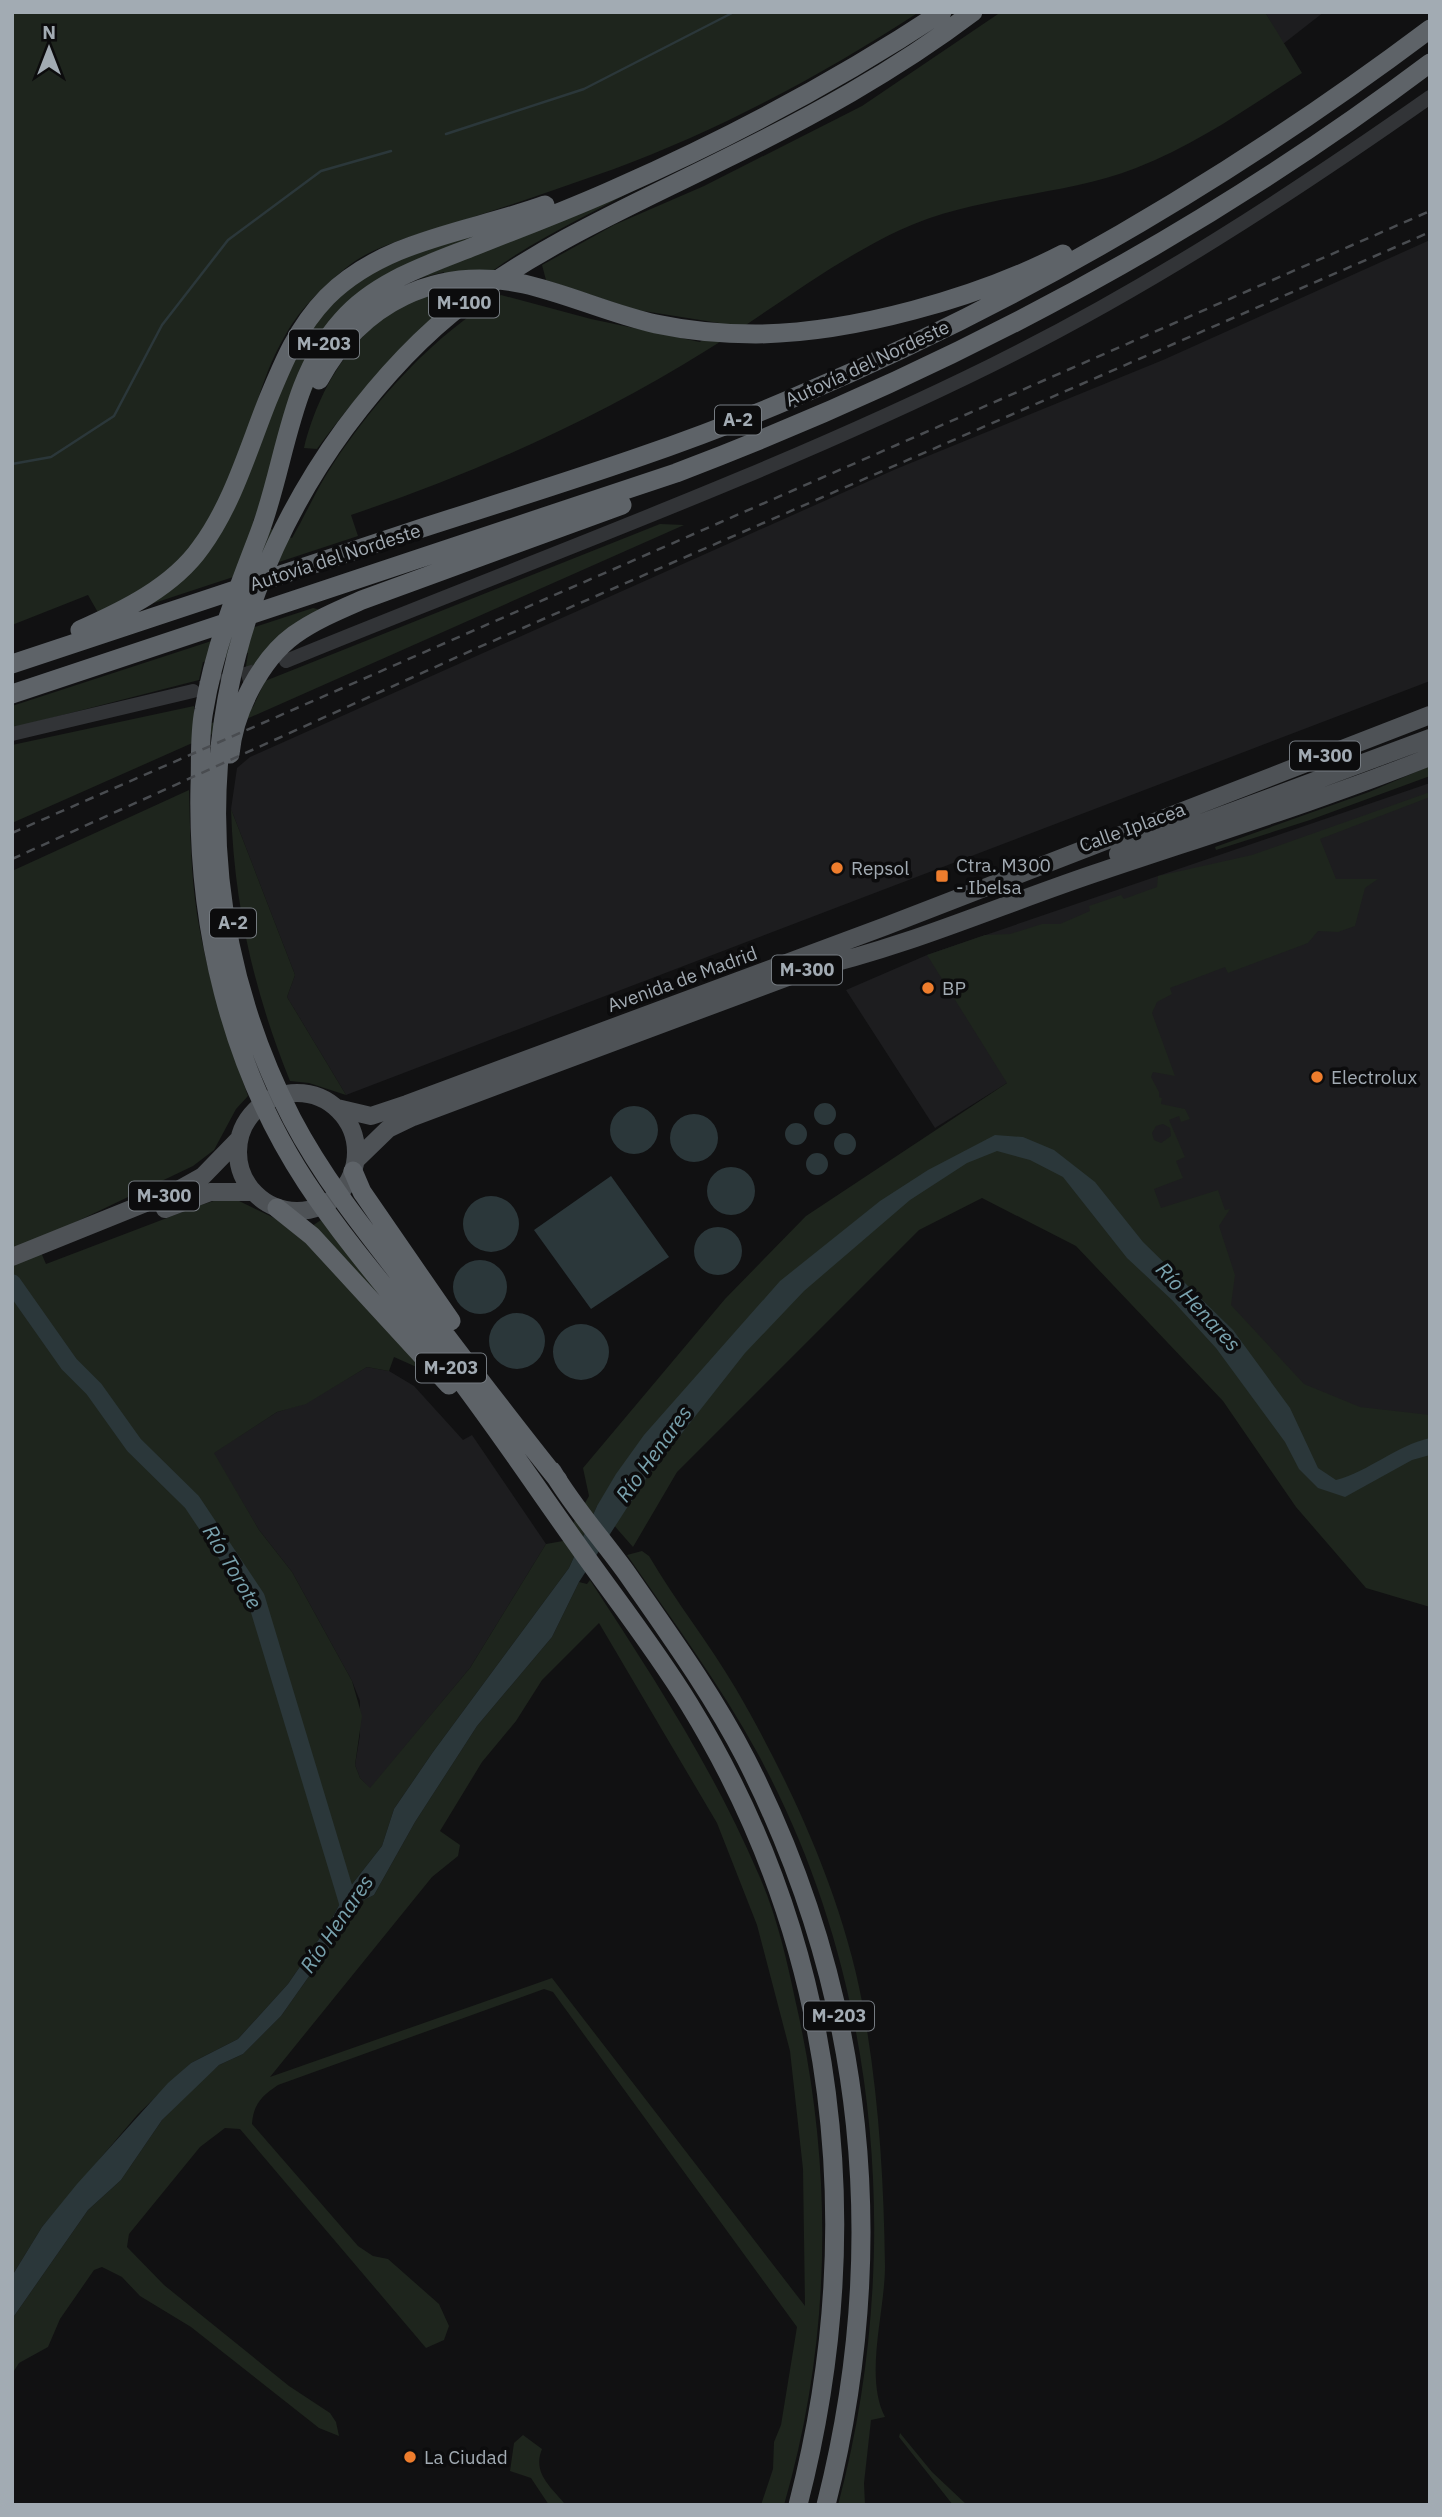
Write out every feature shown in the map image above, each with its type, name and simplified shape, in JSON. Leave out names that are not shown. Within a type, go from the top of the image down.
[{"type":"highway","points":[[12,653],[109,617],[162,586],[201,548],[232,491],[292,340],[327,297],[365,267],[432,238],[542,207],[785,107],[859,66],[942,12]]},
{"type":"highway","name":"M-100","points":[[213,808],[224,715],[237,651],[272,527],[384,376],[463,304],[543,249],[783,130],[871,82],[973,12]]},
{"type":"highway","name":"Autovía del Nordeste","points":[[12,664],[668,447],[792,399],[903,348],[1066,266],[1283,134],[1430,29]]},
{"type":"highway","points":[[272,527],[310,398],[334,352],[352,331],[377,310],[423,287],[488,279],[524,284],[654,324],[696,331],[758,334],[804,330],[910,312],[1060,256],[1151,205],[1405,48]]},
{"type":"highway","name":"Autovía del Nordeste","points":[[12,694],[676,473],[783,432],[947,358],[1103,275],[1299,158],[1430,63]]},
{"type":"highway","name":"M-203","points":[[785,107],[612,191],[404,274],[371,294],[343,318],[322,346],[299,393],[272,527],[217,654],[202,718],[225,925],[237,982],[257,1038],[260,1074],[275,1130],[306,1182],[343,1233],[452,1369],[688,1702],[723,1766],[761,1849],[797,1949],[818,2035],[830,2110],[837,2216],[834,2296],[825,2380],[798,2505]]},
{"type":"highway","name":"A-2","points":[[213,808],[243,707],[258,675],[292,636],[326,615],[730,464],[783,432]]},
{"type":"highway","name":"M-203","points":[[213,808],[208,924],[221,986],[260,1074],[323,1173],[627,1575],[707,1693],[746,1759],[782,1841],[821,1943],[842,2031],[857,2113],[863,2217],[861,2296],[852,2383],[827,2505]]},
{"type":"highway","name":"M-203","points":[[354,1166],[362,1192],[388,1233],[529,1433],[561,1486]]},
{"type":"highway","points":[[278,1208],[312,1236],[442,1377],[537,1489]]},
{"type":"main road","name":"Avenida de Madrid","points":[[337,1108],[370,1116],[407,1104],[1221,799],[1430,715]]},
{"type":"main road","points":[[1221,799],[1430,724]]},
{"type":"main road","name":"Calle Iplacea","points":[[809,969],[1430,738]]},
{"type":"main road","name":"Avenida de Madrid","points":[[354,1166],[388,1129],[413,1117],[809,969],[864,957],[1101,871],[1255,823],[1430,757]]},
{"type":"main road","points":[[1142,870],[1255,823]]},
{"type":"main road","name":"M-300","points":[[12,1270],[203,1176],[238,1140],[252,1114],[274,1097],[303,1093],[321,1097],[337,1108]]},
{"type":"main road","points":[[337,1108],[354,1136],[354,1166]]},
{"type":"main road","points":[[238,1140],[238,1162],[253,1192],[278,1208]]},
{"type":"main road","name":"M-300","points":[[278,1208],[298,1211],[316,1208],[337,1196],[354,1166]]},
{"type":"main road","name":"M-300","points":[[12,1257],[79,1238],[210,1192],[253,1192]]},
{"type":"street","points":[[286,661],[798,454],[995,364],[1188,258],[1319,175],[1430,97]]},
{"type":"street","points":[[12,734],[193,691]]},
{"type":"shaded area","points":[[12,12],[919,12],[809,79],[693,137],[614,169],[389,244],[361,257],[315,296],[286,334],[264,381],[231,481],[207,528],[185,555],[158,577],[100,616],[88,595],[12,625]]},
{"type":"shaded area","points":[[1001,12],[1265,12],[1302,73],[1201,137],[1136,168],[1078,185],[958,210],[928,218],[900,230],[849,257],[707,350],[578,422],[489,463],[351,515],[358,536],[136,609],[195,561],[277,387],[313,320],[376,265],[521,216],[352,301],[253,521],[292,538],[333,464],[387,393],[453,329],[501,295],[591,319],[700,342],[719,323],[637,310],[546,280],[542,265],[614,225],[704,186],[862,106]]},
{"type":"shaded area","points":[[1265,12],[1324,12],[1283,44]]},
{"type":"shaded area","points":[[644,184],[539,241],[478,282],[427,325],[380,371],[317,449],[304,448],[322,397],[350,351],[388,315],[411,302],[437,293],[444,272],[417,279]]},
{"type":"shaded area","points":[[1430,240],[1430,681],[346,1095],[287,997],[295,975],[231,809],[237,768],[250,757],[896,469],[1163,360]]},
{"type":"shaded area","points":[[660,524],[684,525],[12,823],[12,745],[194,706],[194,730],[253,707],[265,681]]},
{"type":"shaded area","points":[[313,608],[321,610],[243,686],[248,653],[203,662],[199,680],[12,728],[12,706]]},
{"type":"shaded area","points":[[1430,766],[1430,776],[1310,820],[1216,850],[1215,847],[1369,792]]},
{"type":"shaded area","points":[[1430,783],[1430,1424],[1319,1406],[1007,1083],[935,1128],[846,990],[927,955]]},
{"type":"shaded area","points":[[189,790],[193,884],[201,937],[218,1006],[248,1096],[236,1109],[214,1150],[193,1166],[36,1241],[46,1264],[201,1205],[220,1199],[235,1199],[295,1228],[419,1361],[421,1369],[394,1357],[389,1371],[367,1367],[306,1404],[277,1412],[214,1453],[259,1530],[292,1572],[352,1681],[362,1716],[355,1765],[360,1778],[370,1788],[470,1668],[546,1544],[563,1541],[589,1496],[583,1468],[725,1299],[806,1216],[1007,1083],[927,955],[985,935],[1010,934],[1042,924],[1060,924],[1090,911],[1089,906],[1121,895],[1124,899],[1157,887],[1158,876],[1252,855],[1430,792],[1430,797],[1320,839],[1336,879],[1378,879],[1365,888],[1355,926],[1338,932],[1318,931],[1308,943],[1228,973],[1225,967],[1170,988],[1172,994],[1157,1002],[1152,1013],[1175,1076],[1153,1072],[1151,1077],[1159,1097],[1162,1098],[1161,1104],[1185,1109],[1190,1119],[1181,1122],[1179,1116],[1169,1120],[1185,1157],[1176,1161],[1183,1178],[1154,1189],[1161,1208],[1218,1190],[1225,1210],[1230,1209],[1219,1226],[1235,1275],[1231,1305],[1304,1384],[1360,1407],[1430,1415],[1430,1607],[1366,1588],[1296,1507],[1223,1401],[1076,1246],[982,1198],[919,1230],[677,1472],[633,1547],[597,1506],[569,1568],[394,1809],[382,1846],[346,1892],[328,1926],[288,1984],[238,2039],[191,2063],[138,2114],[42,2227],[12,2276],[12,871]],"holes":[[[1163,1124],[1170,1128],[1171,1136],[1161,1143],[1154,1140],[1152,1133],[1156,1126]]]},
{"type":"shaded area","points":[[231,809],[295,975],[287,997],[346,1095],[309,1083],[290,1081],[266,1014],[248,948],[236,879]]},
{"type":"shaded area","points":[[321,1220],[428,1356],[309,1228]]},
{"type":"shaded area","points":[[367,1367],[389,1371],[414,1386],[463,1440],[472,1435],[546,1544],[470,1668],[370,1789],[360,1778],[355,1765],[360,1735],[360,1701],[352,1681],[292,1572],[259,1530],[213,1453],[277,1412],[306,1403]]},
{"type":"shaded area","points":[[642,1551],[649,1556],[726,1672],[778,1766],[815,1848],[857,1976],[870,2049],[877,2111],[885,2266],[876,2383],[885,2417],[871,2420],[864,2483],[865,2505],[838,2505],[859,2411],[871,2315],[874,2218],[869,2122],[855,2026],[832,1932],[799,1841],[758,1754],[728,1703],[627,1555]]},
{"type":"shaded area","points":[[590,1580],[636,1652],[721,1796],[764,1888],[792,1983],[808,2062],[816,2126],[822,2253],[819,2316],[811,2380],[800,2442],[784,2505],[761,2505],[773,2469],[774,2442],[781,2425],[797,2327],[553,1992],[544,1989],[278,2085],[263,2096],[254,2111],[252,2124],[358,2246],[373,2256],[388,2259],[439,2304],[449,2326],[444,2340],[426,2348],[240,2129],[225,2128],[200,2147],[129,2234],[127,2247],[164,2285],[289,2386],[330,2413],[336,2422],[339,2436],[319,2428],[191,2327],[140,2296],[122,2277],[102,2267],[94,2270],[60,2319],[48,2347],[19,2363],[12,2374],[12,2319],[88,2210],[121,2180],[162,2120],[196,2085],[219,2065],[243,2054],[281,2016],[362,1901],[374,1895],[415,1822],[477,1726],[552,1637],[579,1582],[587,1584]],"holes":[[[599,1623],[717,1823],[757,1925],[790,2051],[803,2169],[805,2306],[552,1978],[270,2077],[432,1877],[458,1856],[460,1845],[440,1831],[482,1762],[516,1721],[542,1680]]]},
{"type":"shaded area","points":[[900,2433],[932,2472],[967,2505],[953,2505],[899,2437]]},
{"type":"shaded area","points":[[523,2435],[542,2449],[539,2465],[541,2473],[566,2505],[549,2505],[531,2478],[510,2471],[514,2443]]},
{"type":"water","points":[[825,1103],[833,1106],[836,1114],[833,1122],[825,1125],[817,1122],[814,1114],[817,1106]]},
{"type":"water","points":[[634,1106],[651,1113],[658,1130],[651,1147],[634,1154],[617,1147],[610,1130],[617,1113]]},
{"type":"water","points":[[694,1114],[711,1121],[718,1138],[711,1155],[694,1162],[677,1155],[670,1138],[677,1121]]},
{"type":"water","points":[[796,1123],[804,1126],[807,1134],[804,1142],[796,1145],[788,1142],[785,1134],[788,1126]]},
{"type":"water","points":[[845,1133],[853,1136],[856,1144],[853,1152],[845,1155],[837,1152],[834,1144],[837,1136]]},
{"type":"water","name":"Río Henares","points":[[995,1135],[1023,1137],[1054,1150],[1095,1182],[1143,1242],[1233,1330],[1290,1408],[1318,1468],[1336,1480],[1430,1438],[1430,1455],[1412,1460],[1345,1497],[1318,1488],[1299,1469],[1285,1442],[1216,1348],[1172,1300],[1127,1258],[1063,1177],[1030,1160],[997,1151],[967,1163],[910,1200],[804,1291],[745,1353],[645,1480],[579,1582],[552,1637],[477,1726],[415,1822],[374,1895],[362,1901],[281,2016],[243,2054],[219,2065],[162,2120],[121,2180],[88,2210],[12,2319],[12,2276],[42,2227],[77,2184],[168,2083],[191,2063],[238,2039],[288,1984],[328,1926],[346,1892],[382,1846],[394,1809],[569,1568],[597,1506],[644,1435],[780,1281],[880,1201],[928,1170]]},
{"type":"water","points":[[817,1153],[825,1156],[828,1164],[825,1172],[817,1175],[809,1172],[806,1164],[809,1156]]},
{"type":"water","points":[[731,1167],[748,1174],[755,1191],[748,1208],[731,1215],[714,1208],[707,1191],[714,1174]]},
{"type":"water","points":[[611,1176],[669,1257],[591,1309],[534,1230]]},
{"type":"water","points":[[491,1196],[506,1201],[514,1209],[519,1224],[514,1239],[506,1247],[491,1252],[476,1247],[468,1239],[463,1224],[468,1209],[476,1201]]},
{"type":"water","points":[[718,1227],[735,1234],[742,1251],[735,1268],[718,1275],[701,1268],[694,1251],[701,1234]]},
{"type":"water","points":[[485,1260],[495,1264],[503,1272],[507,1287],[503,1302],[495,1310],[475,1314],[465,1310],[457,1302],[453,1282],[457,1272],[465,1264]]},
{"type":"water","points":[[517,1313],[532,1318],[540,1326],[545,1341],[540,1356],[532,1364],[517,1369],[502,1364],[494,1356],[489,1341],[494,1326],[502,1318]]},
{"type":"water","points":[[581,1324],[596,1329],[604,1337],[609,1352],[604,1367],[596,1375],[581,1380],[566,1375],[558,1367],[553,1352],[558,1337],[566,1329]]},
{"type":"waterway","points":[[446,134],[584,89],[734,12]]},
{"type":"waterway","points":[[12,464],[51,457],[114,416],[162,325],[228,240],[321,171],[391,151]]},
{"type":"waterway","name":"Río Torote","points":[[12,1283],[69,1364],[94,1389],[134,1445],[192,1502],[256,1598],[349,1906]]},
{"type":"tunnel","points":[[201,688],[265,668]]},
{"type":"railway","points":[[12,833],[1430,211]]},
{"type":"railway","points":[[12,859],[477,648],[1430,232]]},
{"type":"place","name":"Repsol","points":[[837,868]]},
{"type":"place","name":"Ctra. M300 - Ibelsa","points":[[942,876]]},
{"type":"place","name":"BP","points":[[928,988]]},
{"type":"place","name":"Electrolux","points":[[1317,1077]]},
{"type":"place","name":"La Ciudad","points":[[410,2457]]}]
